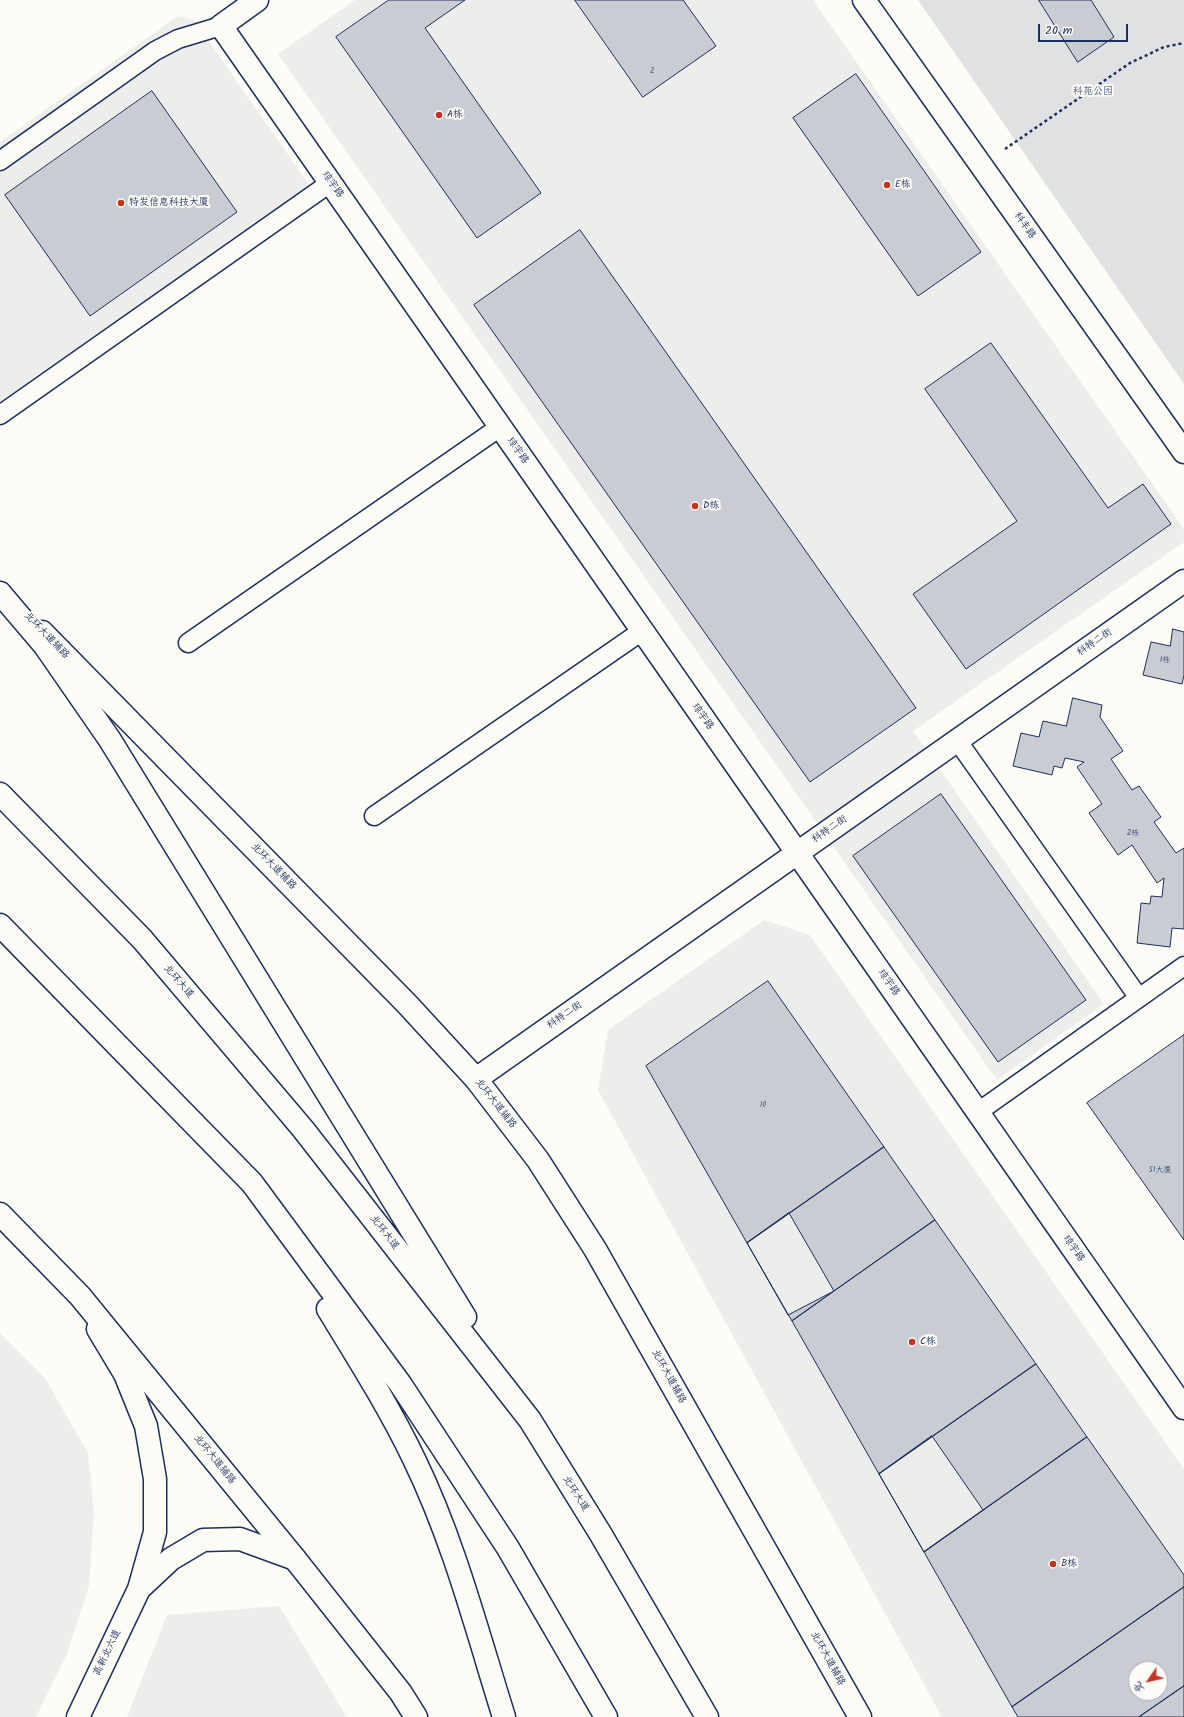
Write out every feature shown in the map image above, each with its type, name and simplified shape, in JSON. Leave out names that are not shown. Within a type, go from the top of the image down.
[{"type":"main road","points":[[220,26],[257,0]]},
{"type":"main road","name":"科丰路","points":[[864,0],[1184,452]]},
{"type":"main road","name":"琼宇路","points":[[220,26],[1184,1408]]},
{"type":"main road","name":"科特二街","points":[[476,1079],[1184,580]]},
{"type":"main road","name":"北环大道辅路","points":[[0,589],[396,993],[476,1079],[538,1160],[595,1249],[860,1717]]},
{"type":"main road","points":[[0,594],[44,646],[110,740],[413,1234],[530,1420]]},
{"type":"main road","name":"北环大道","points":[[0,794],[142,939],[303,1129],[530,1420],[600,1533],[707,1717]]},
{"type":"main road","points":[[0,925],[252,1183],[401,1385],[508,1548],[606,1717]]},
{"type":"main road","points":[[252,1183],[366,1371],[415,1460],[450,1545],[504,1717]]},
{"type":"main road","name":"北环大道辅路","points":[[0,1214],[80,1296],[295,1559],[401,1693],[416,1717]]},
{"type":"main road","points":[[80,1296],[124,1374],[146,1426],[155,1479],[156,1532],[139,1589]]},
{"type":"main road","points":[[139,1589],[171,1559],[203,1540],[240,1539],[295,1559]]},
{"type":"main road","name":"高新北六道","points":[[78,1717],[139,1589]]},
{"type":"lane","points":[[0,161],[155,51],[178,39],[220,26]]},
{"type":"lane","points":[[0,415],[330,183]]},
{"type":"lane","points":[[188,643],[500,426]]},
{"type":"lane","points":[[374,816],[642,631]]},
{"type":"lane","points":[[957,740],[1139,998]]},
{"type":"lane","points":[[978,1112],[1184,966]]},
{"type":"path","points":[[1005,149],[1130,63],[1164,47],[1184,43]]},
{"type":"shaded area","points":[[355,0],[813,0],[1184,529],[1184,542],[913,731],[1104,1004],[997,1080],[278,54]]},
{"type":"shaded area","points":[[178,16],[194,20],[321,202],[0,426],[0,142]]},
{"type":"shaded area","points":[[764,920],[810,935],[1184,1469],[1184,1717],[942,1717],[598,1090],[608,1030]]},
{"type":"shaded area","points":[[0,1333],[45,1378],[88,1453],[94,1512],[89,1586],[67,1654],[36,1717],[0,1717]]},
{"type":"shaded area","points":[[279,1606],[347,1717],[127,1717],[167,1615]]},
{"type":"green space","name":"科苑公园","points":[[918,0],[1184,0],[1184,384]]},
{"type":"building","name":"A栋","points":[[389,0],[465,0],[425,28],[541,193],[477,238],[336,37]]},
{"type":"building","points":[[575,0],[683,0],[716,46],[643,97]]},
{"type":"building","points":[[1039,0],[1091,0],[1114,37],[1078,62]]},
{"type":"building","name":"E栋","points":[[856,74],[981,252],[918,296],[793,118]]},
{"type":"building","name":"特发信息科技大厦","points":[[152,91],[237,212],[90,316],[5,195]]},
{"type":"building","name":"D栋","points":[[580,230],[916,708],[810,782],[474,305]]},
{"type":"building","points":[[991,343],[1108,508],[1143,484],[1171,524],[966,669],[913,594],[1017,521],[925,389]]},
{"type":"building","points":[[1173,629],[1184,632],[1184,675],[1182,684],[1143,675],[1151,642],[1170,646]]},
{"type":"building","points":[[1073,698],[1102,705],[1100,717],[1123,751],[1111,759],[1132,790],[1139,786],[1161,817],[1154,822],[1176,853],[1184,848],[1184,929],[1172,928],[1170,947],[1137,943],[1141,903],[1150,904],[1151,896],[1162,897],[1164,878],[1157,883],[1132,845],[1118,855],[1089,813],[1102,804],[1077,767],[1084,762],[1065,758],[1062,768],[1054,766],[1052,775],[1013,766],[1021,733],[1039,737],[1043,721],[1066,726]]},
{"type":"building","points":[[941,794],[1086,1000],[998,1062],[853,856]]},
{"type":"building","points":[[768,981],[884,1147],[747,1243],[646,1066]]},
{"type":"building","points":[[1184,1035],[1184,1240],[1087,1103]]},
{"type":"building","points":[[884,1147],[935,1220],[834,1291],[788,1315],[747,1243]]},
{"type":"building","points":[[789,1213],[834,1291],[792,1321],[747,1243]]},
{"type":"building","name":"C栋","points":[[935,1220],[1036,1364],[879,1474],[792,1321]]},
{"type":"building","points":[[1036,1364],[1087,1437],[924,1552],[879,1474]]},
{"type":"building","points":[[932,1436],[983,1510],[924,1552],[879,1474]]},
{"type":"building","name":"B栋","points":[[1087,1437],[1184,1575],[1184,1587],[1012,1707],[924,1552]]},
{"type":"building","points":[[1184,1587],[1184,1686],[1168,1697],[1168,1661],[1128,1661],[1128,1701],[1162,1701],[1139,1717],[1018,1717],[1012,1707]]},
{"type":"building","points":[[1184,1686],[1184,1717],[1139,1717],[1162,1701],[1168,1701],[1168,1697]]},
{"type":"place","name":"A栋","points":[[439,115]]},
{"type":"place","name":"E栋","points":[[887,185]]},
{"type":"place","name":"特发信息科技大厦","points":[[121,203]]},
{"type":"place","name":"D栋","points":[[695,506]]},
{"type":"place","name":"C栋","points":[[912,1342]]},
{"type":"place","name":"B栋","points":[[1053,1564]]}]
